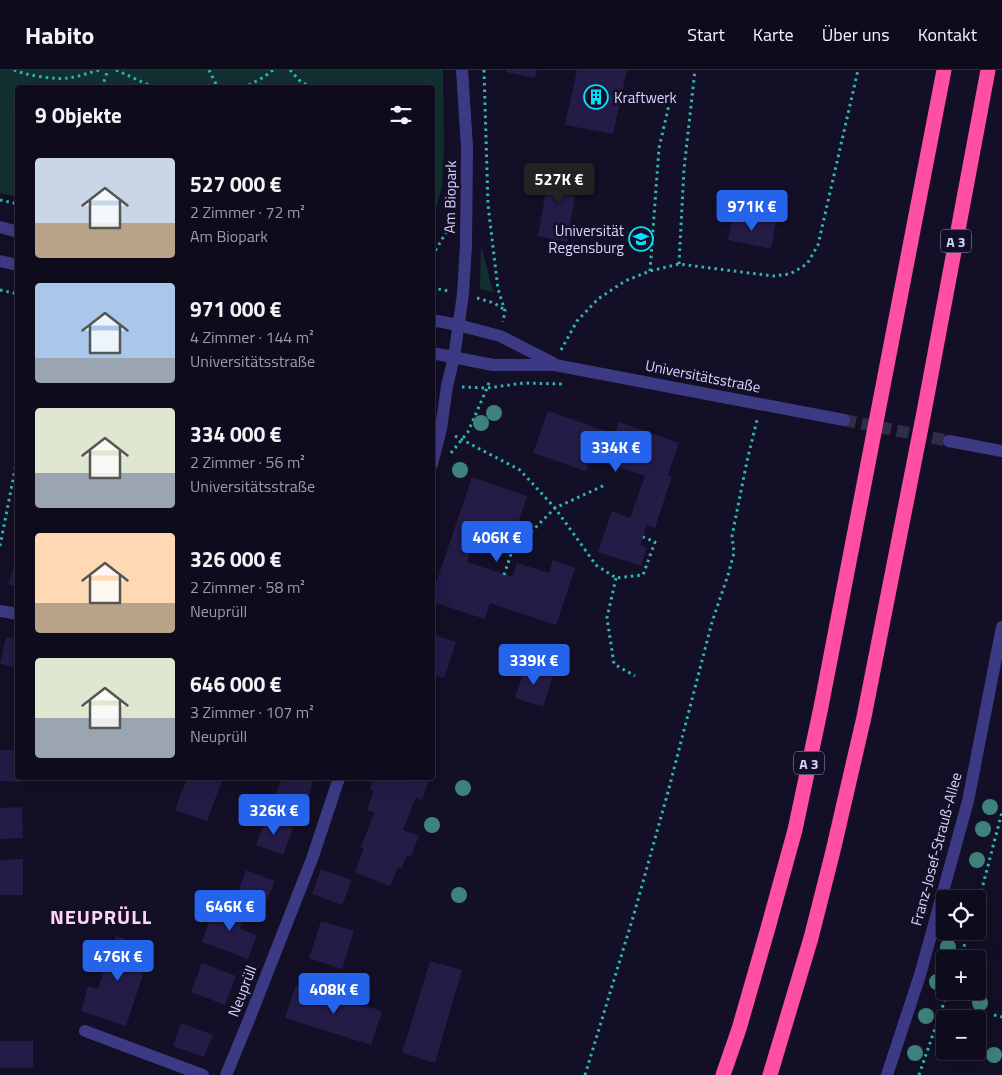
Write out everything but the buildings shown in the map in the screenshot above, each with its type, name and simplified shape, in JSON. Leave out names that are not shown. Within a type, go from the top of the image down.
[{"type":"highway","name":"A 3","points":[[724,1075],[766,937],[794,830],[821,707],[944,70]]},
{"type":"highway","name":"A 3","points":[[770,1075],[811,938],[864,717],[924,412],[988,70]]},
{"type":"street","name":"Am Biopark","points":[[458,325],[463,294],[466,245],[467,147],[462,70]]},
{"type":"street","points":[[0,228],[15,231]]},
{"type":"street","points":[[0,261],[15,264]]},
{"type":"street","name":"Universitätsstraße","points":[[435,321],[500,336],[555,364]]},
{"type":"street","points":[[435,452],[441,429],[458,325]]},
{"type":"street","name":"Universitätsstraße","points":[[435,354],[493,365],[555,364],[844,420]]},
{"type":"street","points":[[950,441],[1002,450]]},
{"type":"street","points":[[0,611],[15,614]]},
{"type":"street","name":"Franz-Josef-Strauß-Allee","points":[[887,1075],[920,975],[968,801],[1002,627]]},
{"type":"street","name":"Neuprüll","points":[[226,1075],[312,859],[338,780]]},
{"type":"street","points":[[85,1031],[203,1075]]},
{"type":"path","points":[[14,70],[19,73],[66,79],[98,70]]},
{"type":"path","points":[[103,85],[108,70]]},
{"type":"path","points":[[116,70],[149,85]]},
{"type":"path","points":[[209,70],[216,85]]},
{"type":"path","points":[[249,85],[273,70]]},
{"type":"path","points":[[290,70],[301,82],[307,85]]},
{"type":"path","points":[[463,294],[494,303],[505,311],[498,289],[488,205],[484,70]]},
{"type":"path","points":[[679,264],[684,169],[695,70]]},
{"type":"path","points":[[555,364],[577,321],[598,299],[625,281],[650,271],[679,264],[773,276],[790,274],[807,264],[818,245],[858,70]]},
{"type":"path","points":[[650,271],[659,148],[671,96]]},
{"type":"path","points":[[0,200],[15,203]]},
{"type":"path","points":[[0,290],[15,293]]},
{"type":"path","points":[[447,386],[487,388],[468,432],[450,454]]},
{"type":"path","points":[[585,1075],[634,914],[712,622],[734,553],[732,536],[746,461],[761,404]]},
{"type":"path","points":[[441,429],[520,470],[555,508],[596,565],[616,578],[643,575],[655,542],[643,537]]},
{"type":"path","points":[[0,546],[15,469]]},
{"type":"path","points":[[504,574],[512,551],[555,508],[605,485]]},
{"type":"path","points":[[616,578],[608,618],[614,664],[635,676]]},
{"type":"path","points":[[982,890],[1002,812]]},
{"type":"path","points":[[919,1075],[945,1000]]},
{"type":"path","points":[[994,1015],[1002,1017]]},
{"type":"green space","points":[[0,70],[443,70],[444,147],[442,187],[435,210],[435,85],[15,85],[15,197],[0,193]]},
{"type":"green space","points":[[481,245],[493,292],[480,289]]},
{"type":"tunnel","points":[[844,420],[949,441]]},
{"type":"place","name":"Kraftwerk","points":[[596,97]]},
{"type":"place","name":"Universität Regensburg","points":[[641,239]]},
{"type":"district","name":"NEUPRÜLL","points":[[101,916]]}]
